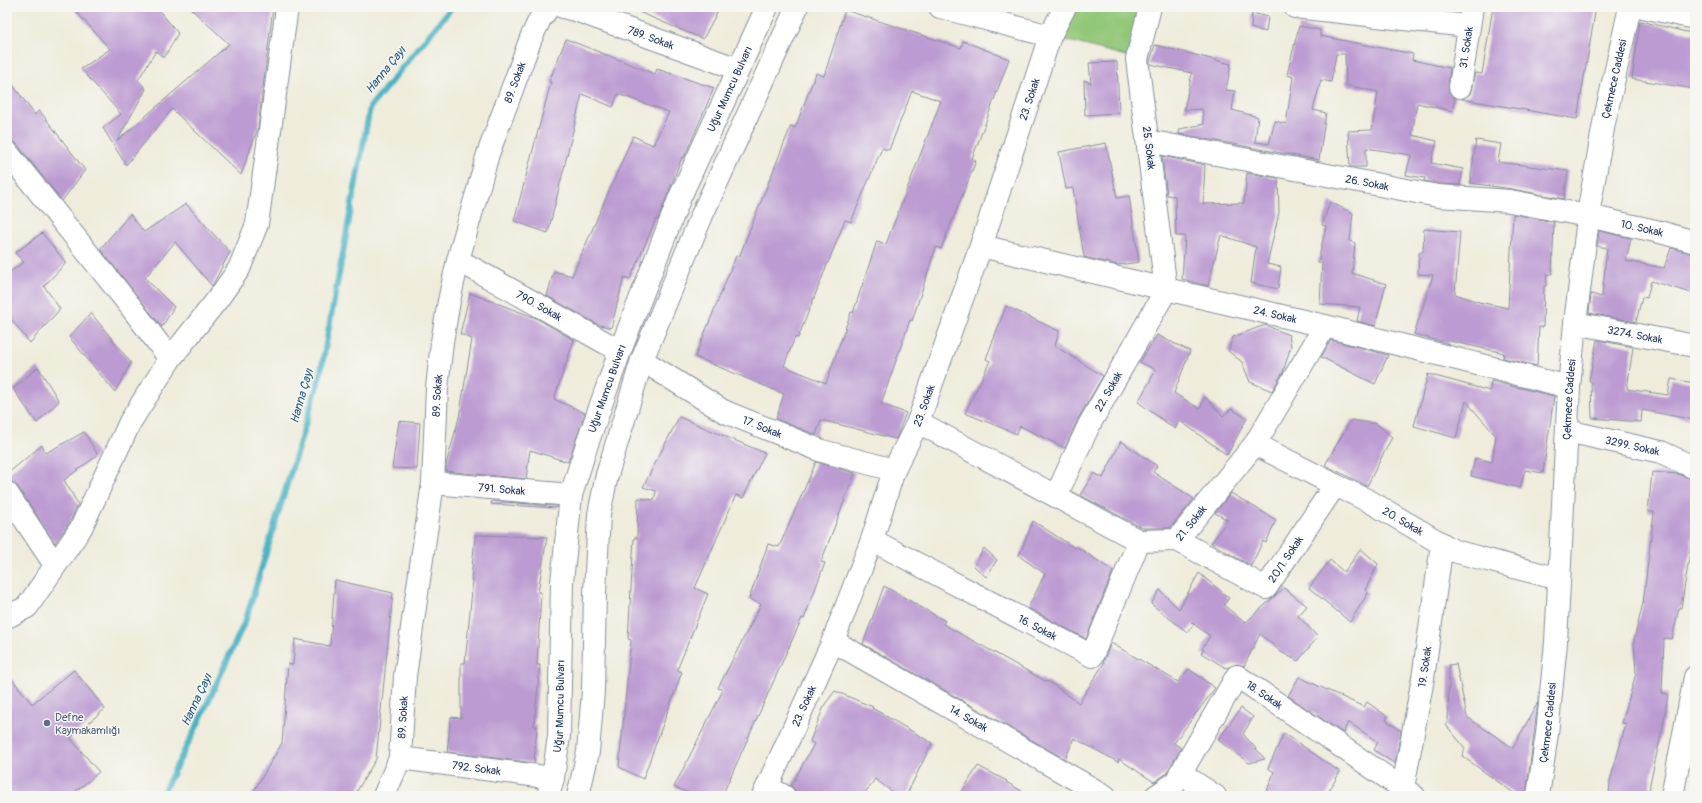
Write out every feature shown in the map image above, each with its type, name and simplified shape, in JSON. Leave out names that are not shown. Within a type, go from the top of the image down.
[{"type":"street","points":[[7,617],[27,607],[81,528],[130,422],[170,359],[240,269],[257,224],[287,7]]},
{"type":"street","name":"89. Sokak","points":[[384,796],[400,758],[405,676],[432,483],[437,388],[442,342],[449,301],[458,260],[488,154],[531,38],[540,19],[549,7]]},
{"type":"street","name":"789. Sokak","points":[[563,7],[738,69]]},
{"type":"street","name":"Uğur Mumcu Bulvarı","points":[[550,787],[559,736],[562,582],[572,495],[586,444],[620,351],[680,197],[767,7]]},
{"type":"street","points":[[578,796],[588,752],[593,691],[595,593],[600,514],[607,475],[642,360],[702,215],[797,7]]},
{"type":"street","points":[[940,7],[1050,36]]},
{"type":"street","name":"23. Sokak","points":[[771,793],[833,641],[872,540],[894,470],[918,422],[981,246],[1050,36],[1065,7]]},
{"type":"street","name":"25. Sokak","points":[[1150,7],[1137,59],[1166,290]]},
{"type":"street","points":[[1294,7],[1470,17]]},
{"type":"street","name":"Çekmece Caddesi","points":[[1538,796],[1547,734],[1559,579],[1569,387],[1575,323],[1588,216],[1604,123],[1630,7]]},
{"type":"street","points":[[1643,7],[1695,18]]},
{"type":"street","name":"31. Sokak","points":[[1460,88],[1470,17]]},
{"type":"street","name":"26. Sokak","points":[[1148,141],[1438,196],[1510,201],[1588,216]]},
{"type":"street","points":[[10,161],[131,307],[170,359]]},
{"type":"street","name":"10. Sokak","points":[[1588,216],[1660,232],[1695,242]]},
{"type":"street","name":"24. Sokak","points":[[981,246],[1325,326],[1569,387]]},
{"type":"street","name":"790. Sokak","points":[[458,260],[620,351],[642,360]]},
{"type":"street","name":"22. Sokak","points":[[1056,496],[1089,425],[1166,290]]},
{"type":"street","name":"3274. Sokak","points":[[1575,323],[1695,346]]},
{"type":"street","name":"21. Sokak","points":[[918,422],[1139,541],[1178,540],[1255,444],[1325,326]]},
{"type":"street","name":"17. Sokak","points":[[642,360],[724,411],[822,451],[894,470]]},
{"type":"street","name":"3299. Sokak","points":[[1567,431],[1661,452],[1695,468]]},
{"type":"street","name":"20. Sokak","points":[[1255,444],[1369,501],[1454,551],[1559,579]]},
{"type":"street","name":"791. Sokak","points":[[432,483],[572,495]]},
{"type":"street","name":"20/1. Sokak","points":[[1178,540],[1266,588],[1335,485]]},
{"type":"street","points":[[7,493],[55,566]]},
{"type":"street","name":"16. Sokak","points":[[872,540],[1092,656],[1139,541]]},
{"type":"street","name":"19. Sokak","points":[[1409,792],[1442,544]]},
{"type":"street","name":"14. Sokak","points":[[833,641],[1104,796]]},
{"type":"street","name":"18. Sokak","points":[[1156,796],[1175,783],[1237,676],[1409,792]]},
{"type":"street","points":[[1672,796],[1695,677]]},
{"type":"street","name":"792. Sokak","points":[[400,758],[550,787]]},
{"type":"street","points":[[1180,774],[1215,796]]},
{"type":"green space","points":[[1065,7],[1150,7],[1137,59],[1050,36]]},
{"type":"building","points":[[72,7],[156,7],[178,33],[164,58],[156,51],[138,80],[146,89],[117,141],[229,44],[189,7],[273,7],[258,128],[241,175],[172,109],[126,165],[103,128],[121,114],[81,69],[110,49]]},
{"type":"building","points":[[627,7],[720,7],[703,39]]},
{"type":"building","points":[[1493,7],[1596,7],[1577,119],[1462,99],[1470,94],[1475,73],[1482,74]]},
{"type":"building","points":[[845,10],[961,48],[963,41],[1009,59],[972,159],[976,161],[941,249],[936,247],[912,321],[910,320],[881,404],[906,413],[896,439],[821,420],[816,435],[776,419],[784,394],[695,357],[736,256],[739,257],[791,126],[795,128],[816,73],[824,76]],"holes":[[[912,91],[941,101],[886,244],[877,241],[853,313],[851,312],[826,383],[784,366],[795,337],[798,338],[845,220],[851,222],[882,148],[889,150]]]},
{"type":"building","points":[[1252,13],[1268,17],[1266,32],[1251,28]]},
{"type":"building","points":[[1640,21],[1695,34],[1695,89],[1632,79]]},
{"type":"building","points":[[1299,26],[1320,30],[1320,36],[1413,54],[1412,60],[1450,68],[1448,86],[1449,92],[1455,98],[1452,111],[1417,103],[1412,135],[1437,141],[1431,163],[1463,169],[1460,185],[1440,184],[1424,181],[1425,178],[1406,175],[1411,155],[1366,148],[1366,167],[1350,167],[1348,131],[1372,130],[1378,92],[1346,85],[1345,54],[1336,54],[1331,82],[1321,80],[1313,110],[1326,113],[1319,160],[1179,134],[1180,129],[1204,124],[1202,109],[1184,110],[1192,73],[1150,64],[1155,45],[1231,64],[1226,90],[1235,91],[1232,110],[1258,117],[1255,142],[1269,144],[1275,121],[1286,124],[1293,77],[1287,75]]},
{"type":"building","points":[[566,39],[655,74],[657,69],[714,88],[684,158],[682,157],[658,220],[656,219],[630,279],[624,277],[611,328],[597,324],[547,296],[554,271],[572,276],[633,136],[653,145],[669,112],[618,94],[613,107],[582,94],[548,233],[514,221],[551,82],[549,82]]},
{"type":"building","points":[[1117,62],[1119,113],[1085,115],[1084,80],[1091,83],[1089,63]]},
{"type":"building","points":[[7,77],[35,115],[39,110],[85,170],[62,201],[17,144],[7,138]]},
{"type":"building","points":[[1476,140],[1501,144],[1498,162],[1568,171],[1564,199],[1470,183]]},
{"type":"building","points":[[1106,143],[1117,198],[1129,196],[1139,262],[1118,265],[1084,257],[1073,188],[1066,189],[1059,152]]},
{"type":"building","points":[[1162,156],[1205,165],[1203,204],[1244,203],[1247,173],[1278,178],[1279,213],[1267,264],[1281,267],[1278,289],[1251,283],[1256,247],[1221,235],[1208,286],[1182,279],[1185,236],[1176,236],[1175,196],[1167,195]]},
{"type":"building","points":[[1330,202],[1353,213],[1350,241],[1355,243],[1352,273],[1386,284],[1375,326],[1357,321],[1360,307],[1320,304],[1322,263],[1318,262],[1326,226],[1322,225]]},
{"type":"building","points":[[186,204],[230,252],[212,286],[175,242],[145,278],[174,307],[162,327],[100,249],[130,214],[144,232]]},
{"type":"building","points":[[1513,214],[1554,222],[1552,274],[1547,274],[1546,286],[1544,286],[1543,327],[1539,327],[1537,366],[1503,358],[1504,353],[1450,341],[1449,344],[1414,334],[1433,275],[1418,274],[1419,253],[1423,251],[1424,229],[1460,232],[1455,294],[1479,302],[1508,308]]},
{"type":"building","points":[[1599,231],[1631,238],[1626,261],[1664,268],[1671,248],[1695,254],[1695,294],[1651,281],[1647,298],[1642,297],[1636,322],[1589,313],[1591,294],[1602,297],[1607,248],[1597,246]]},
{"type":"building","points":[[42,233],[66,263],[44,286],[60,309],[30,343],[7,314],[7,274],[24,262],[15,253]]},
{"type":"building","points":[[470,293],[536,318],[574,340],[554,399],[585,413],[568,462],[530,450],[526,479],[446,471],[446,465],[459,418],[472,339],[460,334]]},
{"type":"building","points":[[1006,306],[1059,331],[1055,346],[1103,376],[1078,419],[1065,448],[1020,426],[1017,434],[965,413],[990,361],[986,359]]},
{"type":"building","points":[[91,313],[131,363],[115,392],[69,337]]},
{"type":"building","points":[[1265,325],[1289,335],[1291,346],[1283,372],[1272,391],[1250,382],[1242,362],[1228,351],[1233,337]]},
{"type":"building","points":[[1157,335],[1190,351],[1174,393],[1200,409],[1205,397],[1223,416],[1231,409],[1247,418],[1227,455],[1179,420],[1175,429],[1138,402],[1156,370],[1140,362]]},
{"type":"building","points":[[1331,340],[1388,355],[1375,384],[1321,357]]},
{"type":"building","points":[[1597,340],[1633,347],[1627,389],[1668,395],[1671,379],[1695,383],[1695,420],[1642,410],[1641,422],[1592,418],[1591,381],[1589,381]]},
{"type":"building","points":[[38,367],[59,401],[37,423],[13,389]]},
{"type":"building","points":[[1428,374],[1490,391],[1491,381],[1554,396],[1543,473],[1525,470],[1520,488],[1471,476],[1475,458],[1492,462],[1496,436],[1466,401],[1456,438],[1414,426]]},
{"type":"building","points":[[679,417],[765,453],[743,498],[736,495],[695,588],[708,594],[677,670],[682,672],[643,779],[619,767],[631,640],[628,639],[634,538],[637,538],[638,498],[654,500],[656,491],[643,487]]},
{"type":"building","points":[[1351,420],[1377,424],[1392,437],[1367,486],[1325,465]]},
{"type":"building","points":[[399,421],[420,423],[417,469],[392,468]]},
{"type":"building","points":[[84,432],[98,455],[64,480],[78,504],[70,522],[55,543],[17,486],[10,481],[7,474],[42,445],[46,453]]},
{"type":"building","points":[[1121,441],[1157,466],[1153,472],[1194,499],[1170,528],[1142,528],[1080,495],[1094,473],[1103,478]]},
{"type":"building","points":[[816,462],[855,473],[821,562],[825,563],[804,619],[802,618],[722,796],[697,796],[674,787],[723,690],[718,688],[761,604],[749,599],[768,544],[779,547]]},
{"type":"building","points":[[1652,472],[1678,474],[1695,480],[1695,534],[1693,534],[1681,608],[1679,608],[1672,639],[1664,638],[1662,693],[1668,694],[1662,731],[1650,783],[1649,796],[1609,796],[1610,781],[1626,724],[1622,723],[1636,673],[1634,640],[1643,603],[1654,512],[1648,512]]},
{"type":"building","points":[[1231,493],[1276,520],[1266,543],[1263,541],[1251,566],[1211,543],[1228,520],[1215,513]]},
{"type":"building","points":[[492,501],[557,506],[557,508],[491,504]]},
{"type":"building","points":[[1033,521],[1075,548],[1076,546],[1113,571],[1086,639],[1028,608],[1045,574],[1019,556]]},
{"type":"building","points":[[475,535],[547,537],[538,592],[541,592],[537,665],[540,665],[534,726],[537,726],[534,763],[447,752],[451,717],[461,718],[461,663],[465,663],[473,580],[471,580]]},
{"type":"building","points":[[984,548],[997,560],[986,577],[974,566]]},
{"type":"building","points":[[1361,549],[1378,564],[1365,590],[1368,593],[1350,622],[1309,588],[1330,560],[1344,572]]},
{"type":"building","points":[[1199,573],[1229,598],[1224,605],[1245,623],[1284,588],[1307,606],[1298,616],[1318,637],[1298,661],[1281,652],[1260,634],[1244,666],[1237,664],[1226,668],[1201,653],[1204,650],[1202,649],[1210,636],[1194,624],[1187,632],[1151,604],[1160,590],[1179,609]]},
{"type":"building","points":[[335,580],[393,593],[376,759],[354,796],[251,796],[282,743],[288,664],[293,665],[295,639],[330,646]]},
{"type":"building","points":[[884,586],[945,621],[943,624],[1047,682],[1048,681],[1079,703],[1104,663],[1103,662],[1111,643],[1178,682],[1189,669],[1215,688],[1174,743],[1181,748],[1166,774],[1154,782],[1119,759],[1118,762],[1074,738],[1065,759],[863,644]]},
{"type":"building","points":[[1456,664],[1467,717],[1513,748],[1538,702],[1526,796],[1518,796],[1462,756],[1465,748],[1446,725],[1448,721],[1449,665]]},
{"type":"building","name":"Defne Kaymakamlığı","points":[[74,670],[105,709],[70,738],[99,772],[70,796],[7,796],[7,673],[32,704]]},
{"type":"building","points":[[1299,677],[1364,707],[1367,702],[1388,717],[1386,720],[1401,731],[1395,764],[1374,750],[1378,742],[1348,722],[1343,733],[1288,696]]},
{"type":"building","points":[[835,691],[873,707],[872,708],[932,743],[906,796],[898,796],[875,779],[863,796],[796,796],[795,790],[791,786],[814,744],[810,741],[825,704]]},
{"type":"building","points":[[1241,708],[1253,717],[1243,734],[1265,759],[1249,763],[1218,740]]},
{"type":"building","points":[[1284,733],[1340,772],[1326,796],[1265,796],[1274,772],[1268,768]]},
{"type":"building","points":[[978,766],[1007,781],[1006,782],[1030,796],[959,796]]},
{"type":"waterway","name":"Hanna Çayı","points":[[161,796],[197,726],[246,619],[320,376],[370,107],[452,7]]},
{"type":"place","name":"Defne Kaymakamlığı","points":[[47,723]]}]
